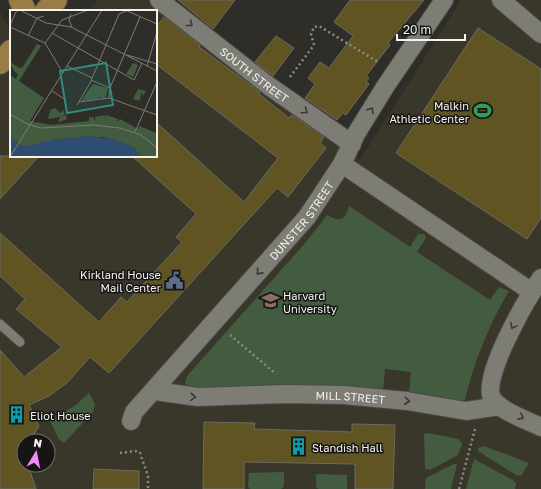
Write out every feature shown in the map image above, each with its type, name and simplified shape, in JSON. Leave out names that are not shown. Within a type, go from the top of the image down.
[{"type":"main road","points":[[20,0],[25,10]]},
{"type":"main road","points":[[47,10],[56,0]]},
{"type":"main road","points":[[0,63],[10,52]]},
{"type":"street","name":"SOUTH STREET","points":[[159,0],[269,86],[352,144]]},
{"type":"street","name":"DUNSTER STREET","points":[[131,421],[134,412],[155,391],[296,230],[342,164],[356,134],[385,87],[444,0]]},
{"type":"street","points":[[501,0],[541,34]]},
{"type":"street","points":[[342,164],[536,285],[506,340],[491,380],[490,391],[491,397],[500,406],[541,427]]},
{"type":"street","name":"MILL STREET","points":[[155,391],[198,398],[287,394],[344,395],[407,401],[466,411],[500,406]]},
{"type":"lane","points":[[0,324],[20,342]]},
{"type":"path","points":[[286,82],[314,45],[311,34],[314,26],[319,26],[384,66]]},
{"type":"path","points":[[226,332],[284,381],[287,394]]},
{"type":"path","points":[[458,489],[476,425]]},
{"type":"path","points":[[120,453],[137,451],[140,453],[148,476],[148,489]]},
{"type":"shaded area","name":"Harvard University","points":[[98,0],[151,0],[360,160],[461,0],[541,0],[541,489],[0,489],[0,12],[10,29],[10,157],[157,157],[157,10],[89,10]]},
{"type":"green space","points":[[349,206],[410,247],[418,234],[424,234],[426,238],[417,252],[490,300],[499,287],[509,291],[501,304],[482,345],[464,403],[409,394],[411,372],[385,369],[383,392],[206,392],[188,387],[185,383],[187,376],[306,242],[327,215],[335,219],[342,219],[346,215]]},
{"type":"green space","points":[[89,393],[95,404],[93,412],[64,443],[59,439],[50,421],[77,404]]},
{"type":"green space","points":[[428,433],[459,439],[462,444],[458,455],[430,470],[425,469],[424,434]]},
{"type":"green space","points":[[484,446],[529,463],[521,476],[516,475],[478,451],[478,448]]},
{"type":"green space","points":[[474,459],[513,480],[516,483],[515,489],[466,489]]},
{"type":"green space","points":[[454,464],[457,464],[451,489],[425,489],[426,478]]},
{"type":"green space","points":[[284,472],[284,486],[281,489],[250,489],[248,486],[249,473]]},
{"type":"green space","points":[[316,474],[347,475],[347,489],[318,489],[316,486]]},
{"type":"building","points":[[178,0],[235,0],[213,29]]},
{"type":"building","points":[[350,0],[424,0],[388,43],[390,45],[366,76],[369,78],[366,82],[369,84],[346,115],[343,113],[337,120],[305,98],[315,84],[308,78],[320,62],[329,68],[353,36],[334,22]]},
{"type":"building","points":[[164,17],[200,45],[199,47],[260,92],[259,94],[289,118],[292,115],[324,137],[320,143],[326,148],[288,197],[277,188],[109,373],[90,357],[68,382],[49,396],[29,405],[39,426],[35,433],[16,433],[16,473],[31,473],[36,489],[0,489],[0,350],[24,377],[62,347],[16,309],[25,299],[0,276],[0,233],[99,322],[121,297],[127,302],[182,242],[176,237],[196,214],[133,157],[157,157],[157,123],[244,202],[278,158],[157,65],[157,26]]},
{"type":"building","name":"Malkin Athletic Center","points":[[478,28],[541,69],[541,218],[527,239],[396,153]]},
{"type":"building","points":[[276,36],[294,48],[273,76],[255,62]]},
{"type":"building","points":[[0,156],[38,157],[0,199]]},
{"type":"building","name":"Standish Hall","points":[[204,422],[255,423],[254,429],[352,432],[352,424],[395,425],[393,489],[355,489],[355,464],[244,462],[244,489],[203,489]]},
{"type":"building","points":[[94,469],[139,471],[139,489],[93,489]]},
{"type":"place","name":"Malkin Athletic Center","points":[[482,111]]},
{"type":"place","name":"Kirkland House Mail Center","points":[[174,280]]},
{"type":"place","name":"Harvard University","points":[[270,301]]},
{"type":"place","name":"Eliot House","points":[[17,415]]},
{"type":"place","name":"Standish Hall","points":[[299,447]]}]
